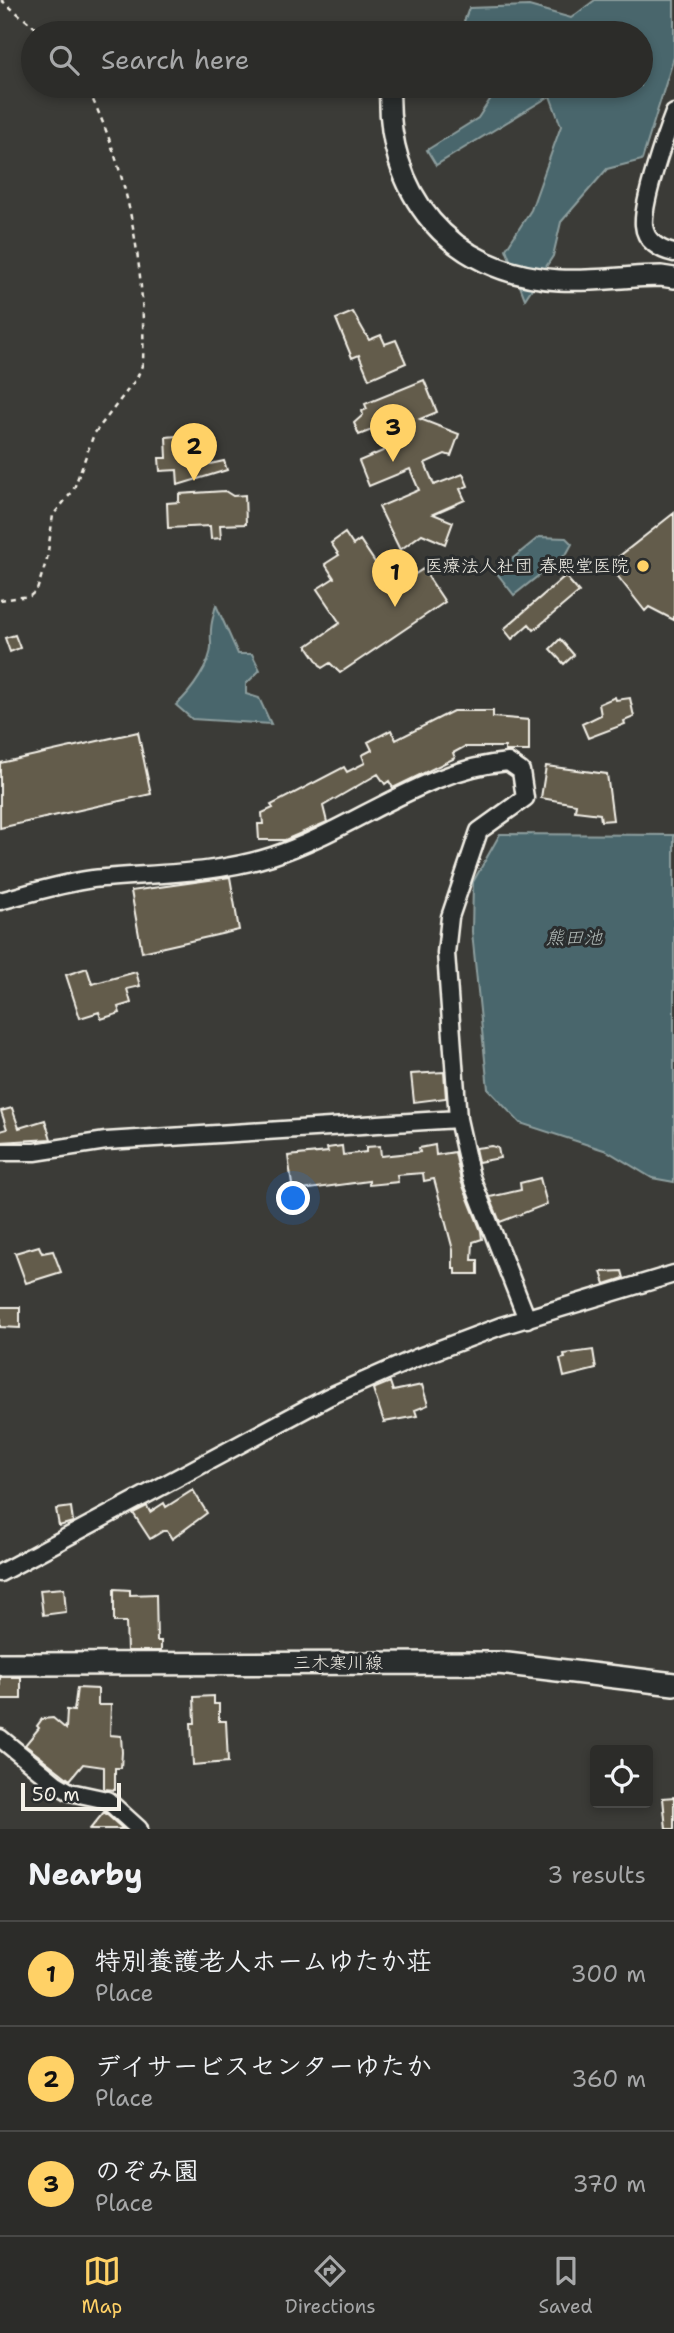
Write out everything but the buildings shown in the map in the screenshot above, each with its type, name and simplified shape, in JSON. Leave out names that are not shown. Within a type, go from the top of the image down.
[{"type":"main road","name":"三木寒川線","points":[[0,1664],[499,1663],[674,1684]]},
{"type":"street","points":[[389,98],[388,117],[399,162],[418,205],[454,246],[508,272],[560,280],[662,276],[674,278]]},
{"type":"street","points":[[674,113],[652,181],[644,225],[649,240],[664,251],[674,253]]},
{"type":"street","points":[[0,901],[91,879],[222,870],[275,856],[375,811],[440,776],[508,762],[521,771],[525,798],[479,831],[450,917],[446,953],[458,1119],[471,1177],[527,1319]]},
{"type":"street","points":[[0,1152],[35,1152],[106,1141],[458,1119]]},
{"type":"street","points":[[0,1573],[328,1397],[416,1358],[527,1319],[674,1275]]},
{"type":"street","points":[[0,1738],[55,1783],[69,1792],[107,1800],[139,1829]]},
{"type":"path","points":[[1,0],[27,21]]},
{"type":"path","points":[[0,600],[30,596],[37,590],[47,559],[53,516],[73,491],[94,434],[137,378],[143,363],[138,254],[103,121],[92,98]]},
{"type":"water","points":[[595,0],[674,0],[674,57],[642,160],[607,169],[561,222],[553,256],[525,299],[506,249],[531,210],[561,126],[551,98],[653,98],[653,21],[464,21],[469,8],[529,6],[571,18]]},
{"type":"water","points":[[491,98],[547,98],[436,165],[427,150],[478,118]]},
{"type":"water","points":[[539,537],[566,538],[572,544],[567,553],[514,595],[496,572]]},
{"type":"water","points":[[216,605],[238,654],[252,654],[260,670],[246,684],[246,694],[259,698],[271,724],[192,719],[176,705],[194,685],[208,659]]},
{"type":"water","name":"熊田池","points":[[500,834],[674,835],[674,1182],[652,1178],[607,1151],[520,1123],[488,1089],[472,932],[473,882]]},
{"type":"place","name":"のぞみ園","points":[[393,462]]},
{"type":"place","name":"デイサービスセンターゆたか","points":[[194,481]]},
{"type":"place","name":"医療法人社団 春熙堂医院","points":[[643,566]]},
{"type":"place","name":"特別養護老人ホームゆたか荘","points":[[395,607]]}]
